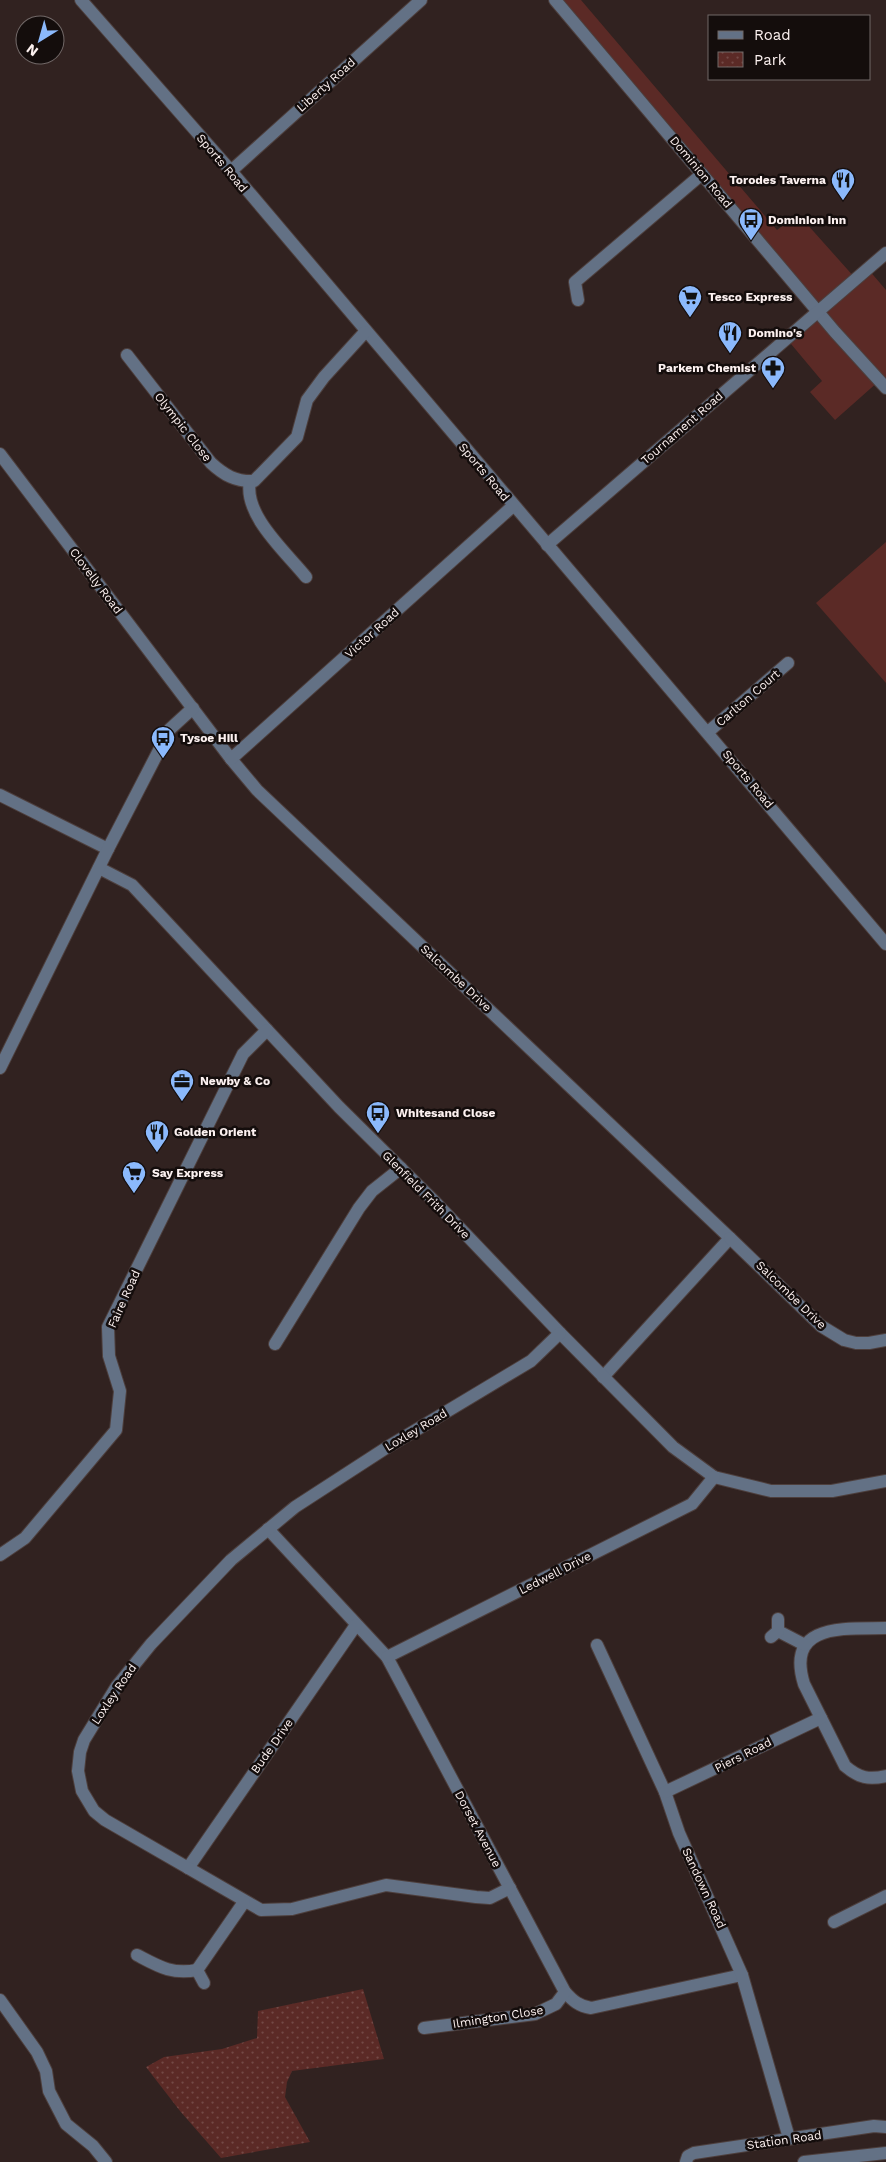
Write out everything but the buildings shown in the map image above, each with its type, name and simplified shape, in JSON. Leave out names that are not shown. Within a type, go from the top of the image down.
[{"type":"street","name":"Sports Road","points":[[81,0],[231,171],[365,332],[708,732],[886,944]]},
{"type":"street","name":"Liberty Road","points":[[231,171],[421,0]]},
{"type":"street","name":"Dominion Road","points":[[555,0],[819,312],[886,388]]},
{"type":"street","points":[[578,300],[575,282],[702,174]]},
{"type":"street","name":"Tournament Road","points":[[547,544],[886,253]]},
{"type":"street","points":[[306,577],[258,519],[250,502],[250,481],[254,481],[268,468],[297,437],[307,400],[324,376],[365,332]]},
{"type":"street","name":"Olympic Close","points":[[128,356],[211,463],[222,474],[242,482],[250,481]]},
{"type":"street","name":"Clovelly Road","points":[[0,454],[192,708]]},
{"type":"street","name":"Victor Road","points":[[231,759],[513,506]]},
{"type":"street","name":"Carlton Court","points":[[708,732],[788,663]]},
{"type":"street","points":[[0,1068],[108,849],[170,729],[192,708]]},
{"type":"street","name":"Salcombe Drive","points":[[192,708],[257,790],[821,1326],[844,1340],[856,1343],[869,1344],[886,1340]]},
{"type":"street","points":[[0,795],[108,849]]},
{"type":"street","name":"Glenfield Frith Drive","points":[[99,868],[132,885],[339,1107],[401,1168],[603,1377],[673,1446],[714,1477]]},
{"type":"street","name":"Faire Road","points":[[0,1555],[25,1538],[116,1430],[120,1391],[110,1356],[108,1327],[243,1054],[267,1030]]},
{"type":"street","points":[[275,1344],[359,1208],[372,1192],[401,1168]]},
{"type":"street","points":[[603,1377],[730,1238]]},
{"type":"street","name":"Loxley Road","points":[[510,1888],[490,1898],[476,1898],[386,1885],[292,1909],[261,1910],[244,1902],[105,1820],[94,1811],[87,1801],[78,1771],[80,1752],[84,1740],[117,1686],[151,1644],[231,1560],[295,1507],[386,1448],[531,1361],[560,1333]]},
{"type":"street","points":[[714,1477],[771,1492],[832,1491],[886,1481]]},
{"type":"street","name":"Ledwell Drive","points":[[386,1657],[692,1504],[714,1477]]},
{"type":"street","name":"Dorset Avenue","points":[[268,1528],[386,1657],[565,1992],[577,2004],[591,2008],[742,1976]]},
{"type":"street","name":"Bude Drive","points":[[188,1868],[356,1625]]},
{"type":"street","points":[[886,1628],[822,1632],[805,1645],[800,1673],[845,1766],[856,1775],[870,1779],[886,1776]]},
{"type":"street","points":[[776,1629],[805,1645]]},
{"type":"street","name":"Sandown Road","points":[[597,1645],[665,1792],[679,1833],[742,1976],[790,2138]]},
{"type":"street","name":"Piers Road","points":[[665,1792],[821,1718]]},
{"type":"street","points":[[834,1922],[886,1896]]},
{"type":"street","points":[[137,1955],[167,1971],[186,1973],[197,1970],[244,1902]]},
{"type":"street","points":[[197,1970],[204,1983]]},
{"type":"street","name":"Ilmington Close","points":[[424,2028],[535,2014],[556,2004],[565,1992]]},
{"type":"street","points":[[0,2000],[37,2052],[46,2071],[49,2091],[66,2124],[93,2146],[106,2162]]},
{"type":"street","name":"Station Road","points":[[686,2162],[688,2156],[694,2153],[874,2126],[886,2127]]},
{"type":"street","name":"Station Road","points":[[804,2162],[886,2153]]},
{"type":"green space","points":[[555,0],[581,0],[777,230],[798,214],[856,279],[868,269],[886,290],[886,380],[879,381],[835,420],[810,392],[822,381],[786,338],[819,312]]},
{"type":"green space","points":[[886,542],[886,683],[816,603]]},
{"type":"green space","points":[[363,1989],[384,2059],[292,2071],[287,2082],[285,2097],[310,2142],[221,2158],[180,2111],[146,2067],[164,2057],[222,2049],[257,2038],[258,2011]]},
{"type":"place","name":"Torodes Taverna","points":[[843,201]]},
{"type":"place","name":"Dominion Inn","points":[[751,241]]},
{"type":"place","name":"Tesco Express","points":[[690,318]]},
{"type":"place","name":"Domino's","points":[[730,354]]},
{"type":"place","name":"Parkem Chemist","points":[[773,389]]},
{"type":"place","name":"Tysoe Hill","points":[[163,759]]},
{"type":"place","name":"Newby & Co","points":[[182,1102]]},
{"type":"place","name":"Whitesand Close","points":[[378,1134]]},
{"type":"place","name":"Golden Orient","points":[[157,1153]]},
{"type":"place","name":"Say Express","points":[[134,1194]]}]
